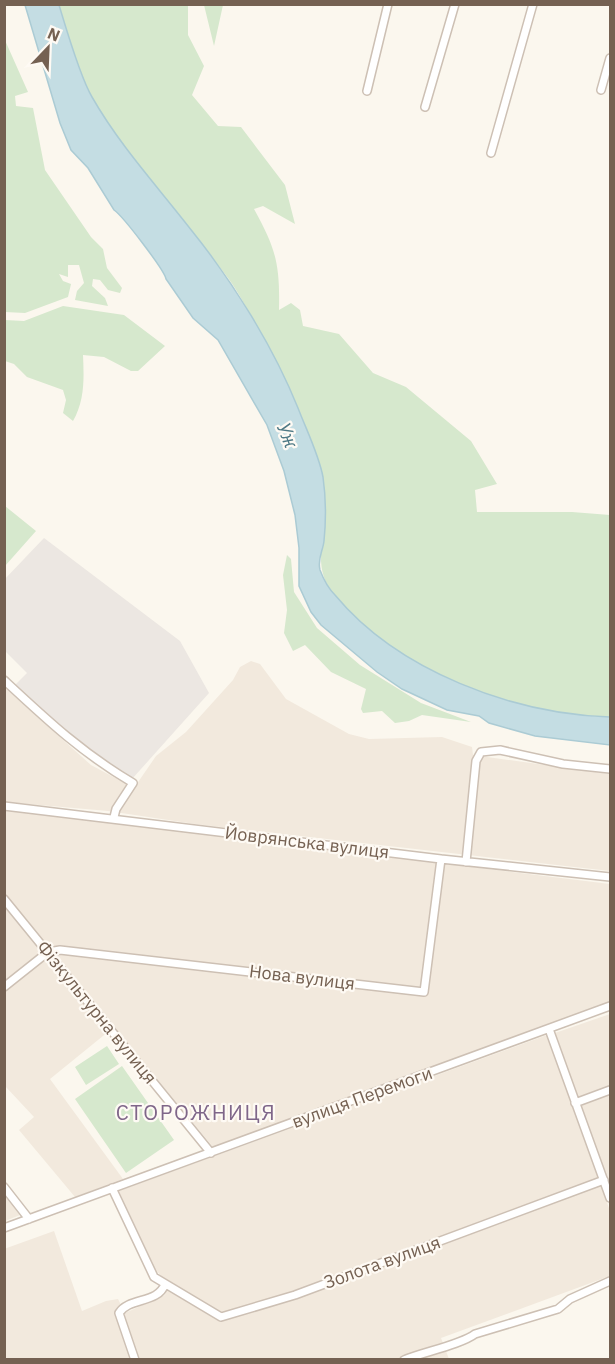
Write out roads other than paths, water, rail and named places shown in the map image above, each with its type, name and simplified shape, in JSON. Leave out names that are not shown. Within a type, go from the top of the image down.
[{"type":"street","points":[[367,92],[388,4]]},
{"type":"street","points":[[425,107],[455,4]]},
{"type":"street","points":[[491,153],[533,4]]},
{"type":"street","points":[[601,90],[610,58]]},
{"type":"street","points":[[4,680],[95,761],[133,783],[116,809],[114,818]]},
{"type":"street","points":[[466,862],[476,761],[481,752],[500,750],[563,764],[610,769]]},
{"type":"street","name":"Йоврянська вулиця","points":[[4,806],[466,862],[610,877]]},
{"type":"street","name":"Нова вулиця","points":[[48,952],[60,950],[424,992],[441,859]]},
{"type":"street","name":"Фізкультурна вулиця","points":[[4,900],[211,1153]]},
{"type":"street","points":[[4,987],[48,952]]},
{"type":"street","name":"вулиця Перемоги","points":[[4,1228],[610,1006]]},
{"type":"street","points":[[549,1029],[610,1198]]},
{"type":"street","points":[[575,1103],[610,1090]]},
{"type":"street","name":"Золота вулиця","points":[[165,1284],[221,1317],[295,1295],[604,1180]]},
{"type":"street","points":[[4,1187],[29,1219]]},
{"type":"street","points":[[112,1188],[147,1266],[154,1277],[165,1284],[158,1294],[124,1306],[119,1313],[135,1359]]},
{"type":"street","points":[[404,1359],[449,1343],[465,1341],[475,1334],[558,1309],[570,1299],[610,1281]]},
{"type":"water","name":"Уж","points":[[25,5],[59,5],[83,77],[103,115],[222,271],[251,315],[277,361],[298,408],[323,477],[324,541],[319,566],[324,580],[333,593],[361,622],[391,646],[424,666],[460,683],[497,697],[535,707],[573,714],[610,717],[610,745],[535,736],[489,723],[479,716],[447,710],[402,689],[377,672],[321,625],[311,612],[299,586],[299,548],[295,515],[284,471],[267,425],[218,340],[193,318],[151,255],[114,210],[88,168],[71,150],[60,123]]},
{"type":"district","name":"СТОРОЖНИЦЯ","points":[[196,1112]]}]
